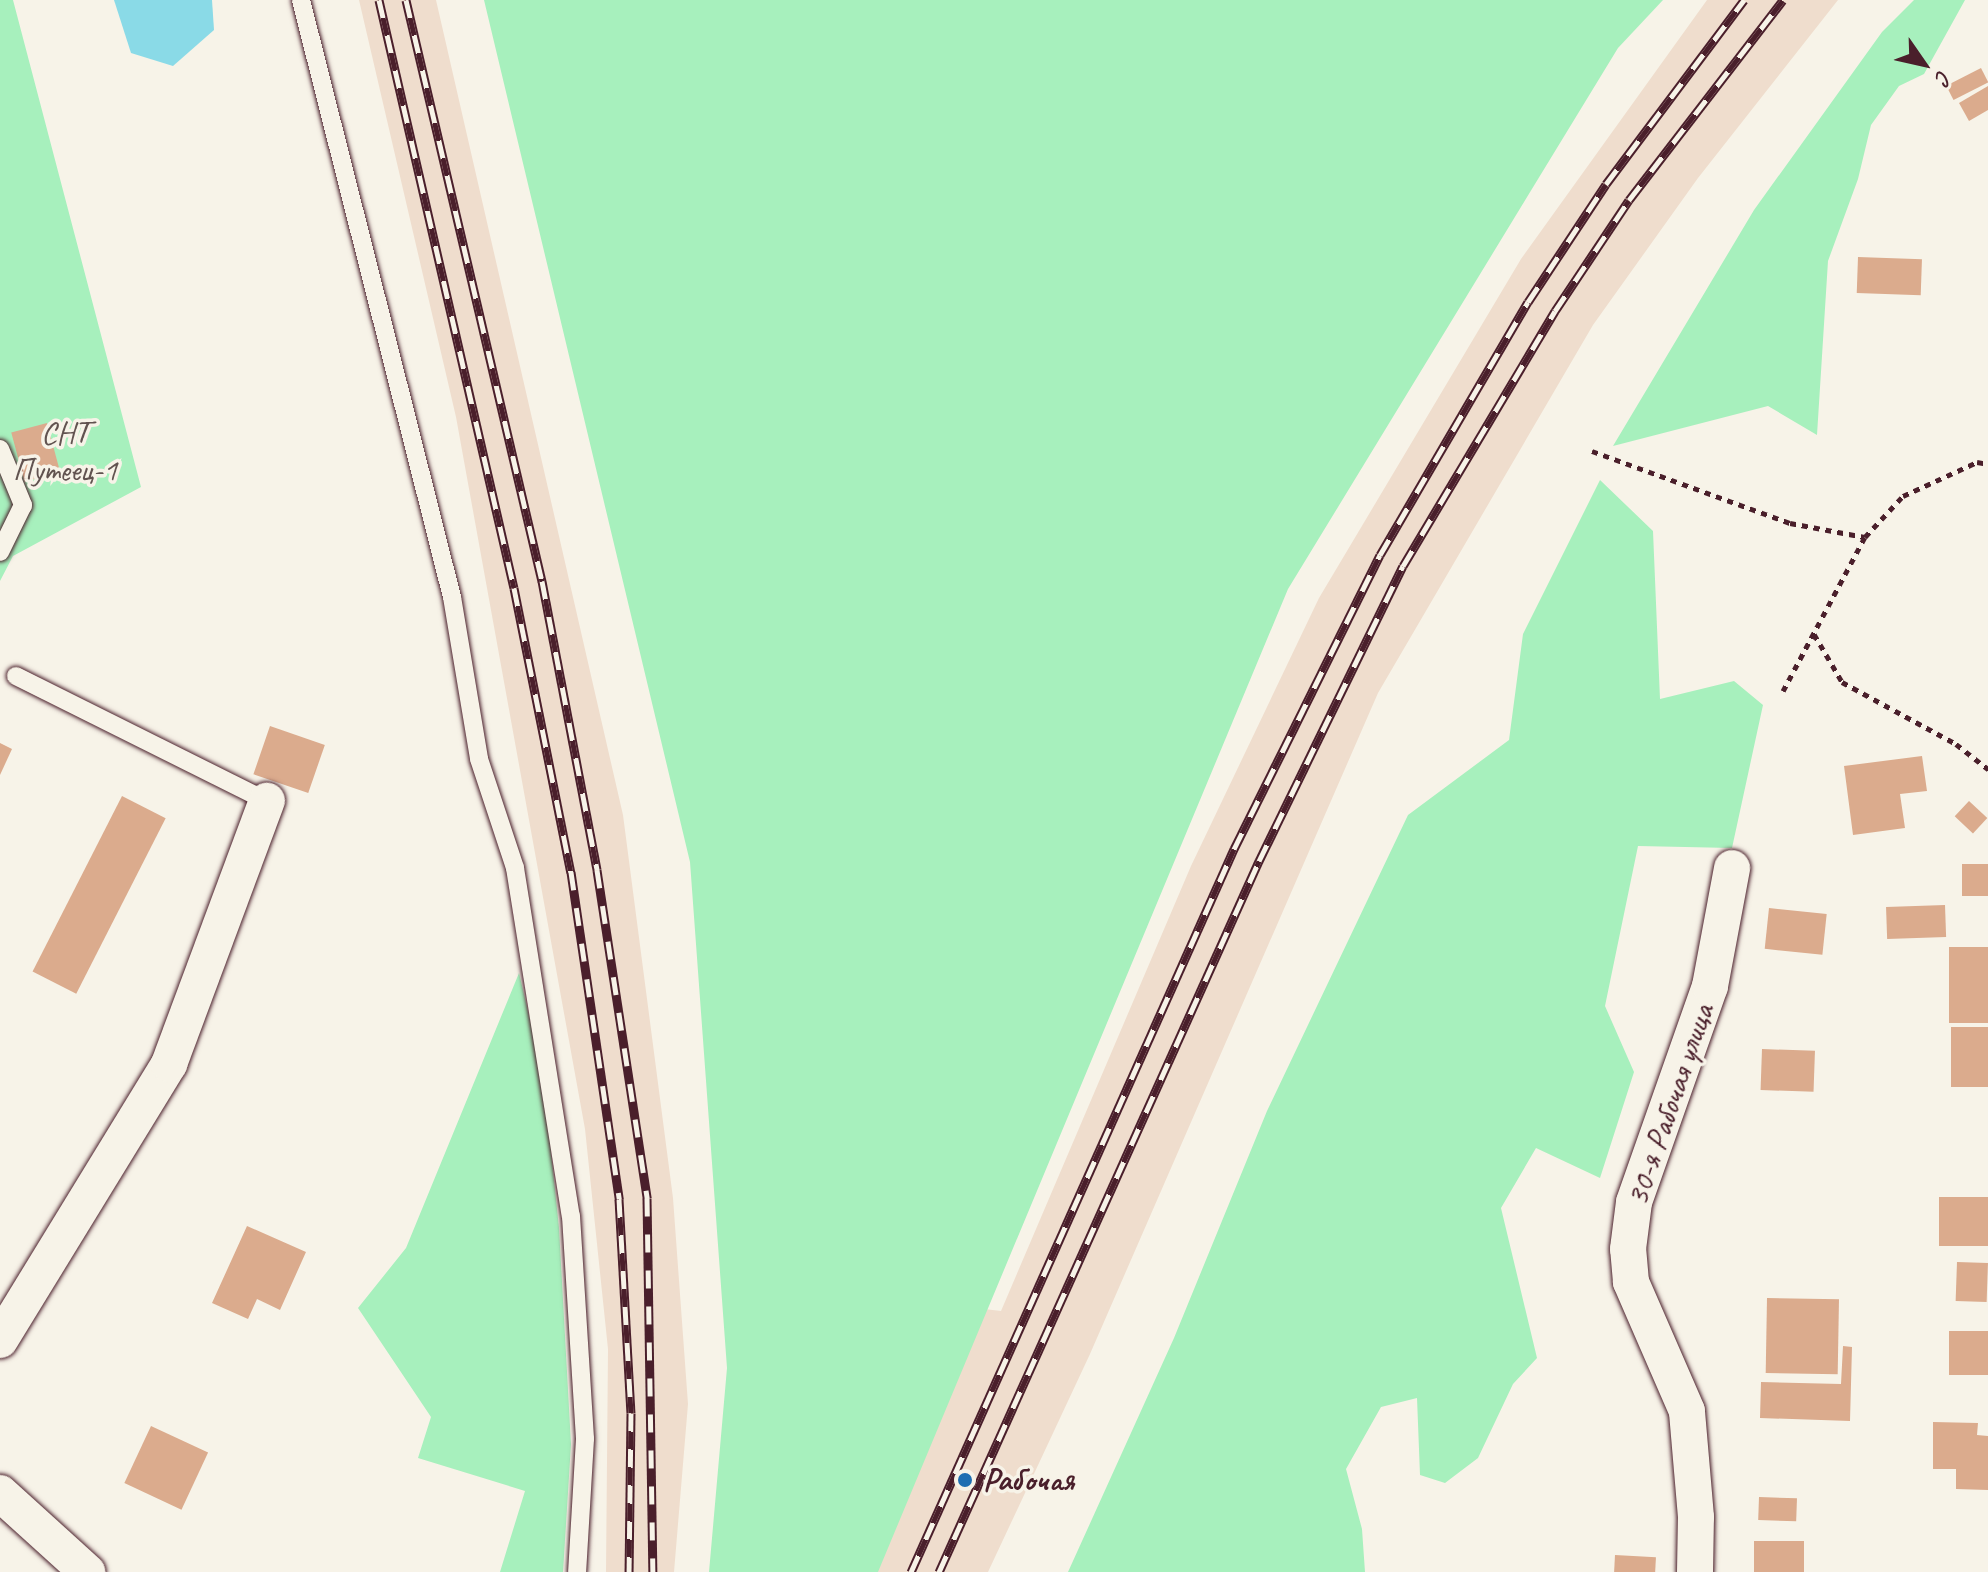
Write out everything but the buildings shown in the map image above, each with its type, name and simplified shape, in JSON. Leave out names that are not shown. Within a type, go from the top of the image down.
[{"type":"street","points":[[0,1340],[169,1064],[267,801]]},
{"type":"street","name":"30-я Рабочая улица","points":[[1695,1572],[1696,1517],[1687,1411],[1631,1282],[1628,1249],[1634,1202],[1710,986],[1732,868]]},
{"type":"street","points":[[0,1493],[87,1572]]},
{"type":"lane","points":[[301,0],[452,597],[479,759],[520,898],[571,1216],[585,1439],[577,1572]]},
{"type":"lane","points":[[0,449],[23,505],[0,552]]},
{"type":"lane","points":[[16,676],[267,801]]},
{"type":"path","points":[[1592,451],[1790,523],[1865,537]]},
{"type":"path","points":[[1783,691],[1865,537],[1903,496],[1977,462],[1988,464]]},
{"type":"path","points":[[1814,633],[1842,682],[1956,744],[1988,769]]},
{"type":"shaded area","points":[[359,0],[436,0],[623,815],[673,1198],[688,1404],[674,1572],[606,1572],[608,1349],[585,1129],[456,417]]},
{"type":"shaded area","points":[[1707,0],[1838,0],[1698,178],[1593,325],[1378,693],[1090,1354],[988,1572],[868,1572],[984,1309],[1001,1311],[1191,866],[1319,598],[1521,259]]},
{"type":"green space","name":"СНТ Путеец-1","points":[[0,0],[13,0],[141,487],[13,556],[0,581]]},
{"type":"green space","points":[[484,0],[1663,0],[1618,48],[1288,589],[878,1572],[709,1572],[727,1368],[690,862]]},
{"type":"green space","points":[[1914,0],[1965,0],[1924,74],[1899,86],[1871,125],[1858,179],[1828,261],[1817,435],[1768,406],[1613,446],[1754,210],[1882,32]]},
{"type":"green space","points":[[1600,480],[1653,531],[1660,699],[1734,681],[1763,705],[1732,848],[1638,846],[1605,1006],[1634,1072],[1600,1178],[1536,1148],[1501,1208],[1537,1358],[1513,1384],[1478,1458],[1445,1483],[1420,1475],[1417,1398],[1381,1407],[1346,1469],[1362,1529],[1365,1572],[1068,1572],[1174,1338],[1267,1111],[1408,815],[1509,740],[1523,634]]},
{"type":"green space","points":[[519,973],[543,1075],[559,1228],[571,1444],[563,1572],[500,1572],[525,1491],[418,1458],[431,1417],[358,1308],[406,1248]]},
{"type":"water","points":[[114,0],[212,0],[214,30],[173,66],[131,53]]},
{"type":"railway","points":[[379,0],[514,588],[571,872],[619,1199],[631,1413],[629,1572]]},
{"type":"railway","points":[[406,0],[542,581],[597,870],[647,1198],[653,1572]]},
{"type":"railway","points":[[911,1572],[1234,849],[1380,555],[1528,302],[1606,184],[1744,0]]},
{"type":"railway","points":[[939,1572],[1259,861],[1403,566],[1555,311],[1629,200],[1783,0]]},
{"type":"place","name":"Рабочая","points":[[965,1480]]}]
